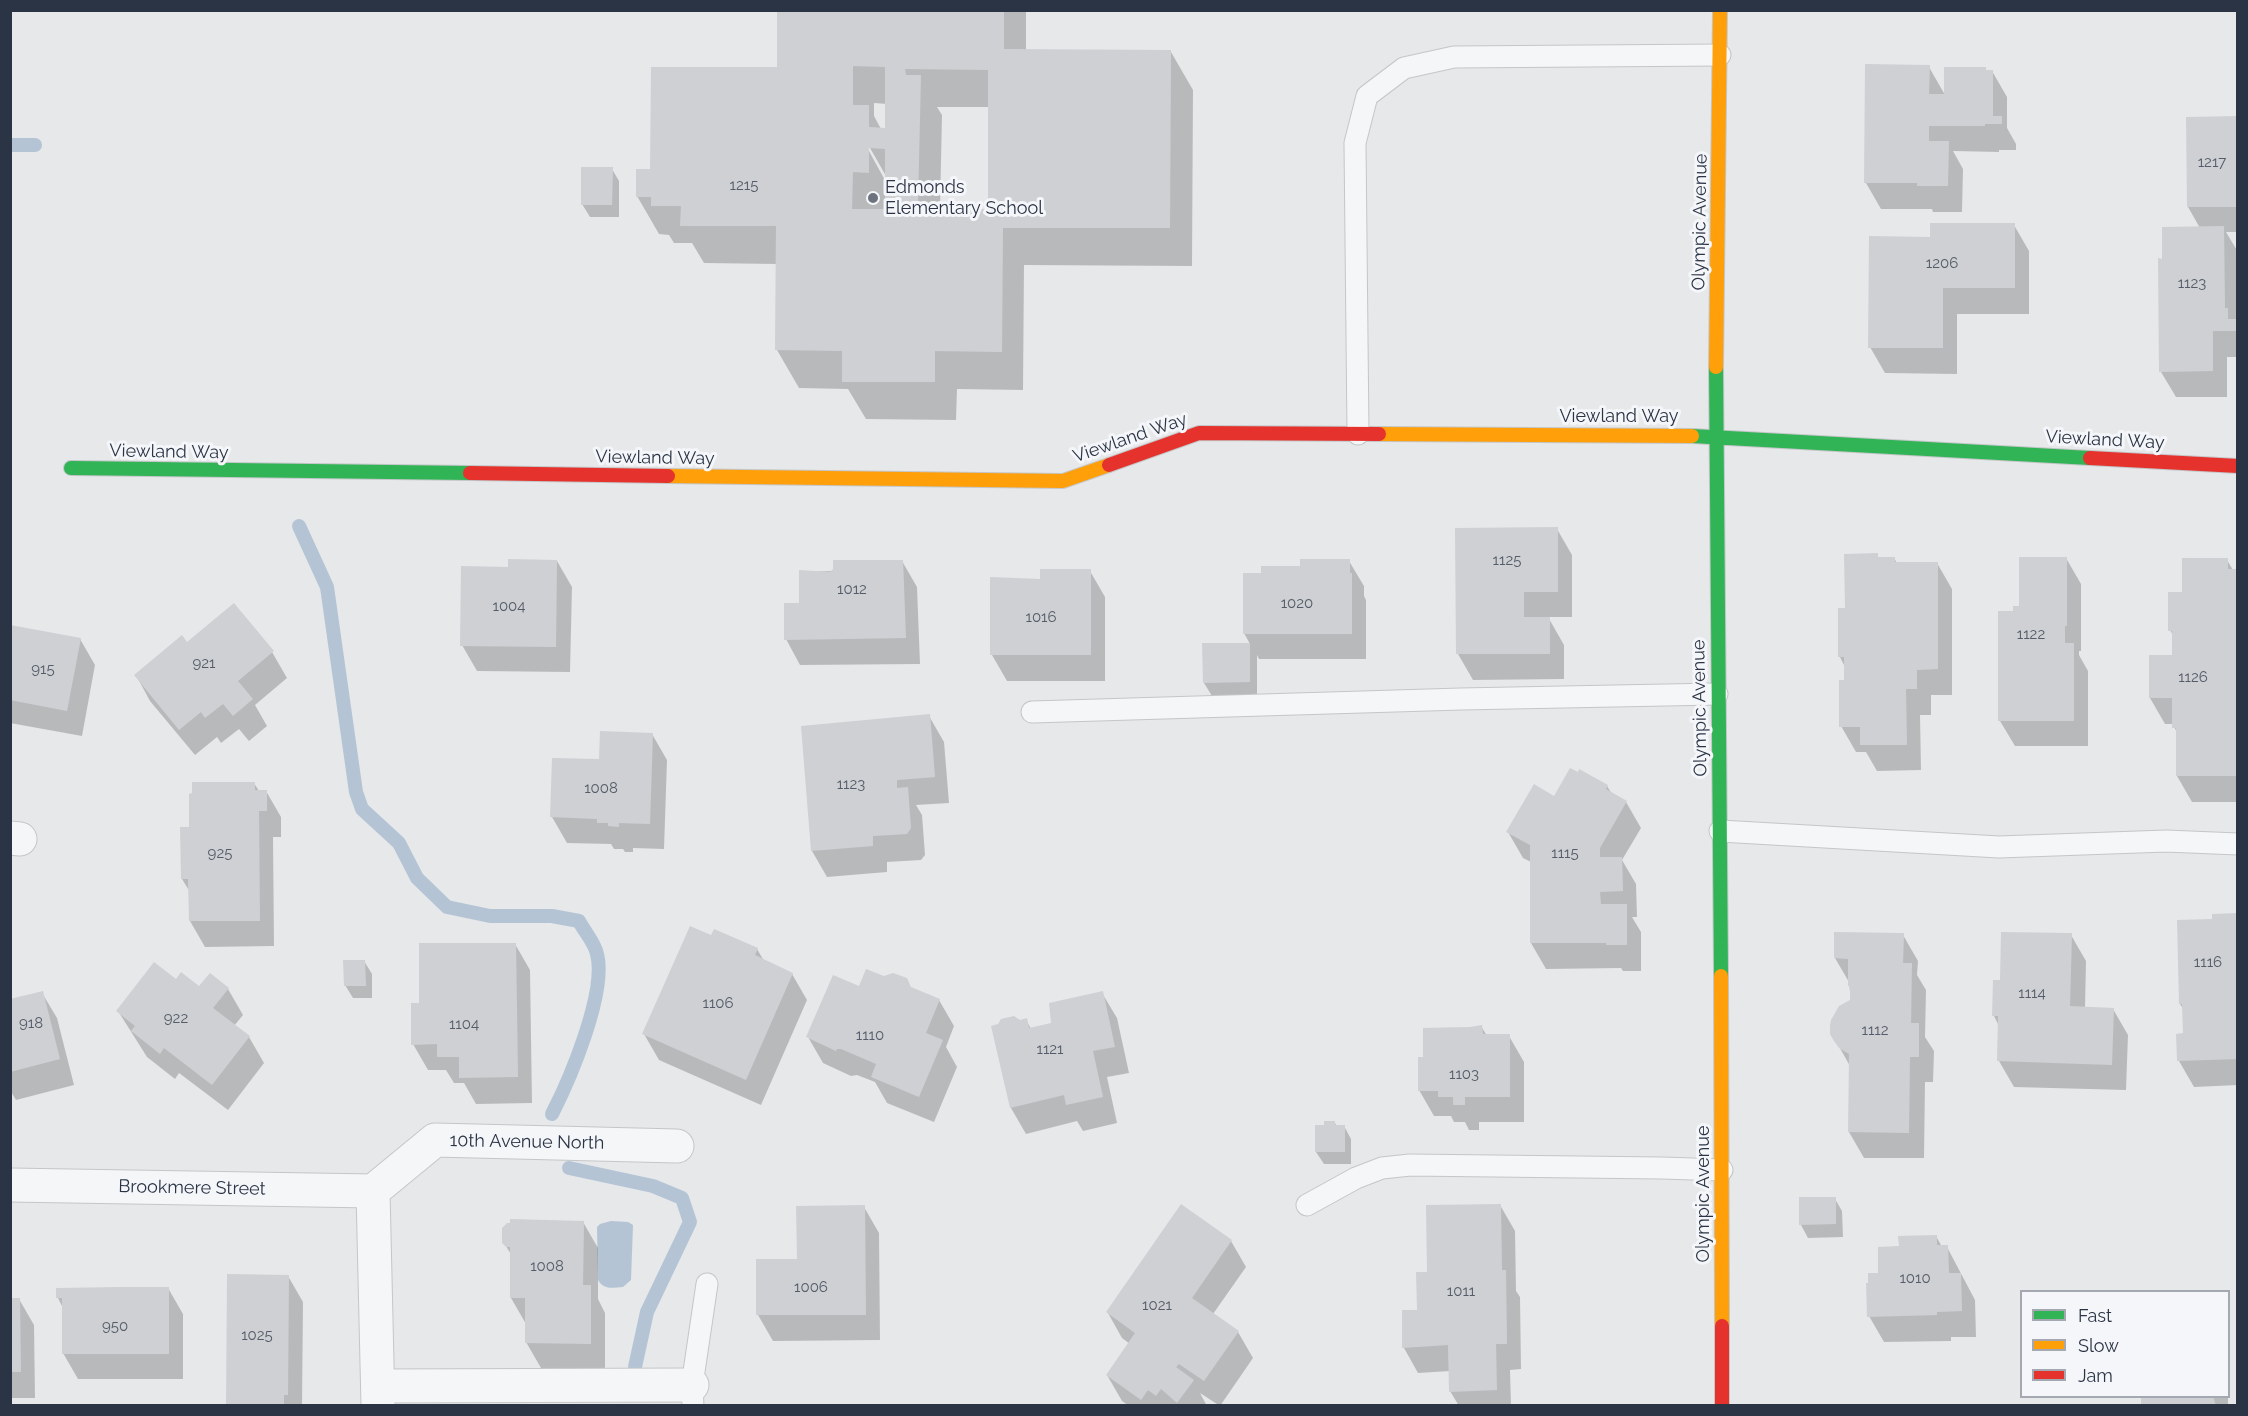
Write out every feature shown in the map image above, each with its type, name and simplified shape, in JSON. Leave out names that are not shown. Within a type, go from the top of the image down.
[{"type":"street","name":"Olympic Avenue","points":[[1720,10],[1715,435],[1720,831],[1722,1406]]},
{"type":"street","name":"Viewland Way","points":[[71,468],[1063,481],[1199,433],[1715,435],[2238,466]]},
{"type":"street","name":"10th Avenue North","points":[[373,1191],[435,1140],[677,1146]]},
{"type":"street","name":"Brookmere Street","points":[[10,1185],[373,1191]]},
{"type":"street","points":[[373,1191],[378,1396],[692,1395]]},
{"type":"lane","points":[[1358,434],[1355,143],[1367,96],[1404,68],[1454,57],[1720,55]]},
{"type":"lane","points":[[1032,712],[1717,694]]},
{"type":"lane","points":[[1720,831],[1999,847],[2166,842],[2238,844]]},
{"type":"lane","points":[[1307,1205],[1356,1178],[1382,1168],[1410,1165],[1722,1170]]},
{"type":"lane","points":[[692,1395],[707,1284]]},
{"type":"water","points":[[611,1221],[628,1222],[633,1225],[631,1280],[623,1287],[606,1287],[598,1280],[597,1227]]},
{"type":"building","name":"Edmonds Elementary School","points":[[777,10],[1004,10],[1004,49],[1171,50],[1170,228],[1003,228],[1002,352],[935,351],[935,382],[842,382],[842,351],[775,350],[776,226],[680,226],[681,206],[651,206],[651,197],[636,197],[636,169],[650,169],[651,67],[777,67]],"holes":[[[853,66],[885,67],[885,128],[869,127],[869,105],[853,105]],[[905,69],[988,70],[988,209],[904,209],[904,203],[918,203],[921,75],[906,75]],[[869,148],[885,149],[885,209],[852,209],[853,172],[869,173]]]},
{"type":"building","points":[[1865,64],[1930,65],[1929,94],[1944,94],[1944,67],[1986,67],[1986,70],[1993,70],[1993,116],[2002,116],[2002,124],[1929,126],[1929,141],[1949,141],[1948,186],[1917,186],[1917,183],[1864,183]]},
{"type":"building","points":[[2238,116],[2238,207],[2187,207],[2186,117]]},
{"type":"building","points":[[581,167],[613,167],[612,205],[581,205]]},
{"type":"building","points":[[1930,223],[2015,223],[2015,288],[1943,288],[1943,348],[1868,348],[1869,236],[1930,237]]},
{"type":"building","points":[[2224,226],[2225,308],[2228,308],[2228,319],[2238,319],[2238,331],[2213,331],[2213,371],[2159,372],[2158,258],[2162,259],[2162,227]]},
{"type":"building","points":[[1558,527],[1558,592],[1524,592],[1524,617],[1550,617],[1550,654],[1456,654],[1455,528]]},
{"type":"building","points":[[1878,553],[1878,557],[1895,557],[1895,562],[1938,562],[1938,669],[1917,670],[1917,689],[1906,689],[1907,745],[1860,745],[1860,727],[1839,727],[1839,680],[1844,680],[1844,657],[1838,657],[1838,608],[1845,608],[1844,554]]},
{"type":"building","points":[[2019,557],[2067,557],[2065,643],[2074,643],[2074,721],[1998,721],[1998,611],[2013,611],[2013,606],[2019,606]]},
{"type":"building","points":[[2182,558],[2228,558],[2228,569],[2238,569],[2238,776],[2176,776],[2176,728],[2172,728],[2172,698],[2149,698],[2149,655],[2172,655],[2172,631],[2168,631],[2168,592],[2182,592]]},
{"type":"building","points":[[508,559],[557,560],[556,647],[460,646],[461,566],[508,567]]},
{"type":"building","points":[[1300,559],[1350,559],[1352,634],[1243,634],[1243,573],[1261,573],[1261,566],[1300,566]]},
{"type":"building","points":[[833,560],[903,560],[906,638],[784,640],[784,603],[799,603],[799,570],[830,572],[833,569]]},
{"type":"building","points":[[1040,569],[1091,569],[1091,655],[990,655],[990,577],[1040,579]]},
{"type":"building","points":[[234,603],[274,651],[238,681],[253,699],[233,716],[223,704],[205,718],[201,712],[179,730],[134,675],[182,635],[187,642]]},
{"type":"building","points":[[10,625],[81,638],[67,711],[10,700]]},
{"type":"building","points":[[1202,643],[1250,643],[1250,682],[1203,683]]},
{"type":"building","points":[[930,714],[935,777],[897,780],[897,788],[908,787],[911,828],[907,834],[873,836],[873,846],[811,851],[801,726]]},
{"type":"building","points":[[600,731],[653,733],[650,824],[619,823],[619,827],[608,826],[608,823],[597,823],[597,819],[550,817],[552,758],[599,759]]},
{"type":"building","points":[[1570,768],[1578,772],[1579,769],[1608,785],[1606,789],[1627,801],[1600,848],[1600,857],[1622,857],[1623,891],[1600,892],[1601,904],[1627,904],[1627,945],[1530,943],[1530,845],[1506,832],[1534,784],[1554,796]]},
{"type":"building","points":[[192,782],[255,782],[255,790],[267,790],[267,811],[259,811],[260,921],[189,921],[188,879],[181,879],[180,827],[189,827],[189,794],[192,793]]},
{"type":"building","points":[[2238,913],[2238,1059],[2177,1061],[2176,1034],[2183,1033],[2182,1004],[2179,1004],[2177,920],[2212,919],[2212,914]]},
{"type":"building","points":[[690,926],[711,935],[714,929],[758,948],[755,955],[793,973],[746,1080],[642,1034]]},
{"type":"building","points":[[1834,932],[1904,933],[1903,963],[1912,963],[1911,1023],[1919,1023],[1919,1057],[1910,1057],[1909,1133],[1848,1132],[1849,1054],[1839,1048],[1834,1041],[1830,1034],[1830,1026],[1839,1006],[1850,1000],[1850,986],[1848,986],[1848,959],[1834,958]]},
{"type":"building","points":[[2001,932],[2072,933],[2070,1006],[2114,1008],[2112,1065],[1997,1061],[1998,1016],[1992,1016],[1993,980],[2000,980]]},
{"type":"building","points":[[419,943],[516,943],[518,1077],[459,1078],[459,1057],[437,1057],[437,1044],[411,1045],[411,1003],[419,1003]]},
{"type":"building","points":[[343,960],[365,960],[366,986],[344,986]]},
{"type":"building","points":[[154,962],[176,979],[181,972],[199,986],[210,973],[229,988],[213,1008],[250,1036],[212,1085],[164,1048],[160,1054],[131,1031],[135,1026],[116,1011]]},
{"type":"building","points":[[866,969],[884,976],[893,973],[907,978],[911,987],[940,999],[926,1033],[943,1040],[919,1097],[871,1077],[876,1064],[841,1049],[836,1051],[806,1037],[833,975],[859,986]]},
{"type":"building","points":[[43,991],[60,1059],[10,1072],[10,999]]},
{"type":"building","points":[[1103,991],[1115,1047],[1093,1051],[1103,1097],[1066,1105],[1064,1095],[1010,1108],[991,1026],[998,1024],[1001,1019],[1014,1016],[1020,1020],[1027,1018],[1029,1028],[1051,1023],[1049,1003]]},
{"type":"building","points":[[1482,1025],[1483,1034],[1510,1034],[1510,1097],[1465,1097],[1465,1105],[1453,1105],[1453,1097],[1438,1097],[1438,1091],[1418,1091],[1418,1057],[1423,1057],[1423,1028]]},
{"type":"building","points":[[1324,1121],[1335,1121],[1335,1125],[1345,1125],[1345,1152],[1315,1152],[1315,1125],[1324,1125]]},
{"type":"building","points":[[1799,1197],[1836,1197],[1836,1224],[1799,1225]]},
{"type":"building","points":[[1181,1204],[1232,1240],[1192,1298],[1239,1331],[1204,1381],[1179,1364],[1176,1367],[1194,1380],[1177,1403],[1161,1389],[1156,1396],[1148,1390],[1141,1400],[1106,1375],[1135,1333],[1106,1312]]},
{"type":"building","points":[[1501,1204],[1502,1270],[1506,1270],[1507,1344],[1496,1344],[1497,1390],[1449,1392],[1448,1345],[1402,1348],[1402,1310],[1417,1310],[1416,1272],[1427,1272],[1426,1205]]},
{"type":"building","points":[[865,1205],[866,1315],[756,1315],[756,1259],[797,1259],[796,1206]]},
{"type":"building","points":[[510,1219],[584,1221],[583,1285],[591,1285],[591,1344],[525,1343],[525,1298],[510,1298],[510,1247],[502,1243],[502,1228],[510,1223]]},
{"type":"building","points":[[1937,1235],[1937,1245],[1948,1245],[1949,1273],[1961,1273],[1962,1311],[1937,1312],[1937,1315],[1867,1317],[1866,1283],[1868,1283],[1868,1273],[1878,1273],[1878,1247],[1899,1246],[1898,1236]]},
{"type":"building","points":[[227,1274],[289,1275],[288,1395],[284,1395],[284,1406],[226,1406]]},
{"type":"building","points":[[169,1287],[169,1354],[62,1354],[62,1298],[56,1298],[56,1288]]},
{"type":"building","points":[[10,1298],[20,1298],[21,1372],[10,1372]]},
{"type":"building","points":[[2141,1398],[2214,1398],[2216,1406],[2141,1406]]},
{"type":"waterway","points":[[10,145],[35,145]]},
{"type":"waterway","points":[[299,526],[327,587],[356,792],[362,809],[399,843],[417,878],[447,907],[490,916],[552,916],[579,921],[594,946],[599,970],[592,1012],[577,1058],[552,1114]]},
{"type":"waterway","points":[[569,1168],[653,1186],[682,1198],[690,1222],[647,1312],[635,1367]]},
{"type":"traffic: fast","points":[[1716,367],[1721,976]]},
{"type":"traffic: fast","points":[[1692,436],[2090,458]]},
{"type":"traffic: fast","points":[[71,468],[470,473]]},
{"type":"traffic: slow","points":[[1716,367],[1720,10]]},
{"type":"traffic: slow","points":[[1379,434],[1692,436]]},
{"type":"traffic: slow","points":[[668,476],[1063,481],[1109,465]]},
{"type":"traffic: slow","points":[[1721,976],[1722,1326]]},
{"type":"traffic: jam","points":[[1109,465],[1199,433],[1379,434]]},
{"type":"traffic: jam","points":[[2090,458],[2238,466]]},
{"type":"traffic: jam","points":[[470,473],[668,476]]},
{"type":"traffic: jam","points":[[1722,1326],[1722,1406]]},
{"type":"place","name":"Edmonds Elementary School","points":[[873,198]]}]
